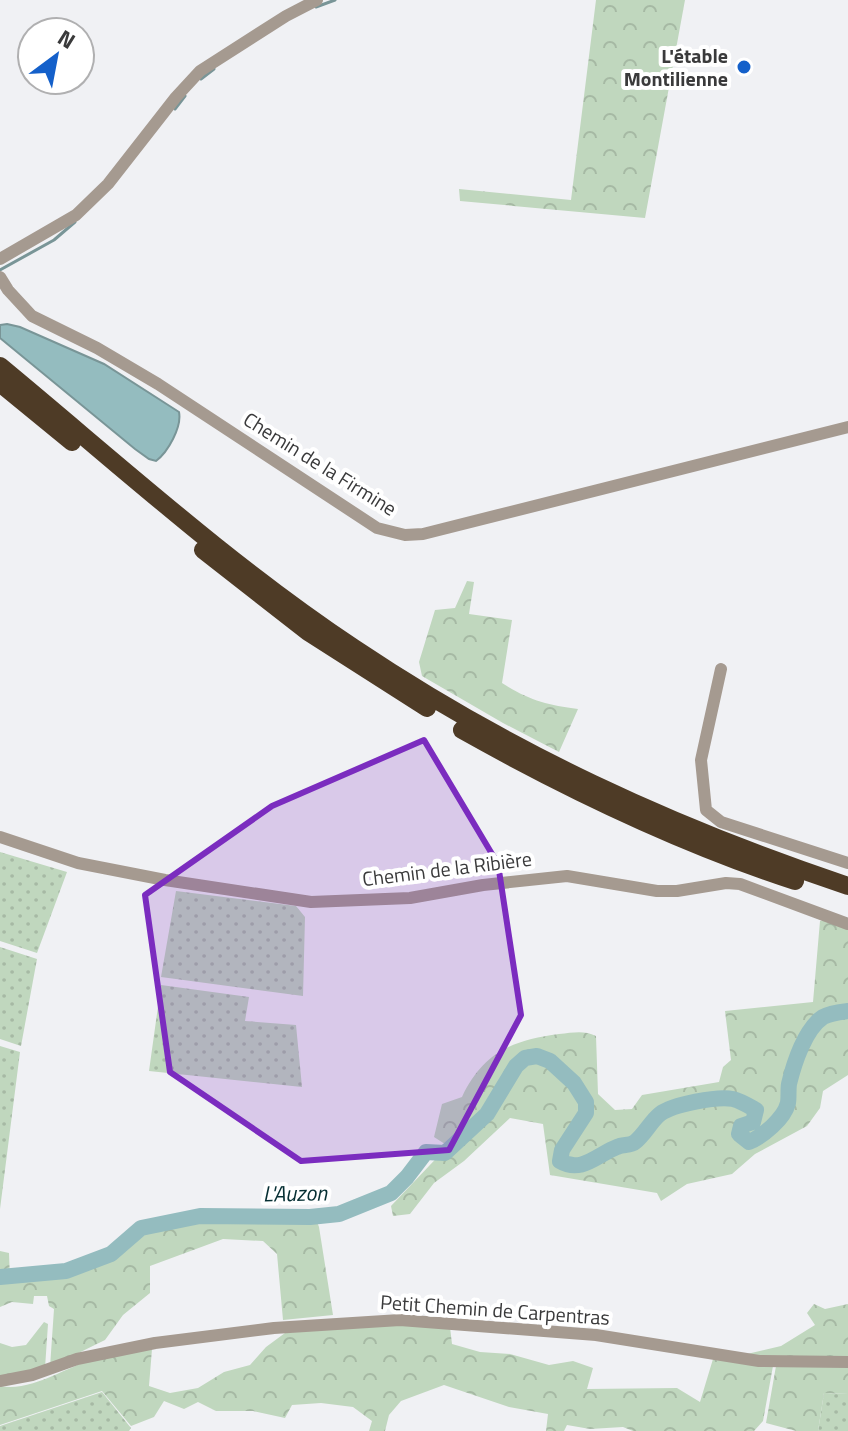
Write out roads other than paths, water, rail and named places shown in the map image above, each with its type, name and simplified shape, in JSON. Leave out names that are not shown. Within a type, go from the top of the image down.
[{"type":"highway","points":[[0,366],[289,602],[354,648],[458,713],[537,756],[681,825],[848,886]]},
{"type":"highway","points":[[0,383],[282,613],[427,708],[530,768],[625,814],[753,867],[848,899]]},
{"type":"street","points":[[0,259],[76,215],[108,184],[200,71],[286,16],[317,0]]},
{"type":"street","name":"Chemin de la Firmine","points":[[0,277],[32,316],[149,378],[377,528],[405,535],[423,534],[491,518],[848,427]]},
{"type":"street","points":[[721,669],[701,760],[706,810],[721,822],[848,863]]},
{"type":"street","name":"Chemin de la Ribière","points":[[0,837],[78,863],[165,880],[311,902],[410,898],[483,885],[567,876],[657,891],[740,884],[848,924]]},
{"type":"street","name":"Petit Chemin de Carpentras","points":[[0,1381],[32,1375],[77,1359],[155,1343],[274,1328],[400,1320],[596,1335],[759,1361],[848,1362]]},
{"type":"water","points":[[7,324],[104,364],[179,412],[176,432],[165,452],[156,461],[135,449],[0,338],[0,325]]},
{"type":"waterway","points":[[316,7],[335,0]]},
{"type":"waterway","points":[[201,79],[214,69]]},
{"type":"waterway","points":[[175,109],[185,96]]},
{"type":"waterway","points":[[0,270],[54,240],[75,222]]},
{"type":"waterway","name":"L'Auzon","points":[[0,1277],[66,1271],[111,1254],[141,1228],[200,1216],[310,1217],[339,1214],[391,1193],[426,1152],[445,1153],[487,1114],[516,1066],[525,1058],[537,1056],[550,1061],[574,1083],[586,1102],[586,1113],[562,1150],[560,1161],[576,1165],[590,1162],[617,1147],[633,1143],[666,1110],[726,1098],[756,1110],[753,1122],[741,1126],[739,1134],[749,1142],[772,1126],[786,1109],[794,1066],[801,1047],[817,1022],[823,1017],[848,1011]]},
{"type":"place","name":"L'étable Montilienne","points":[[744,67]]}]
